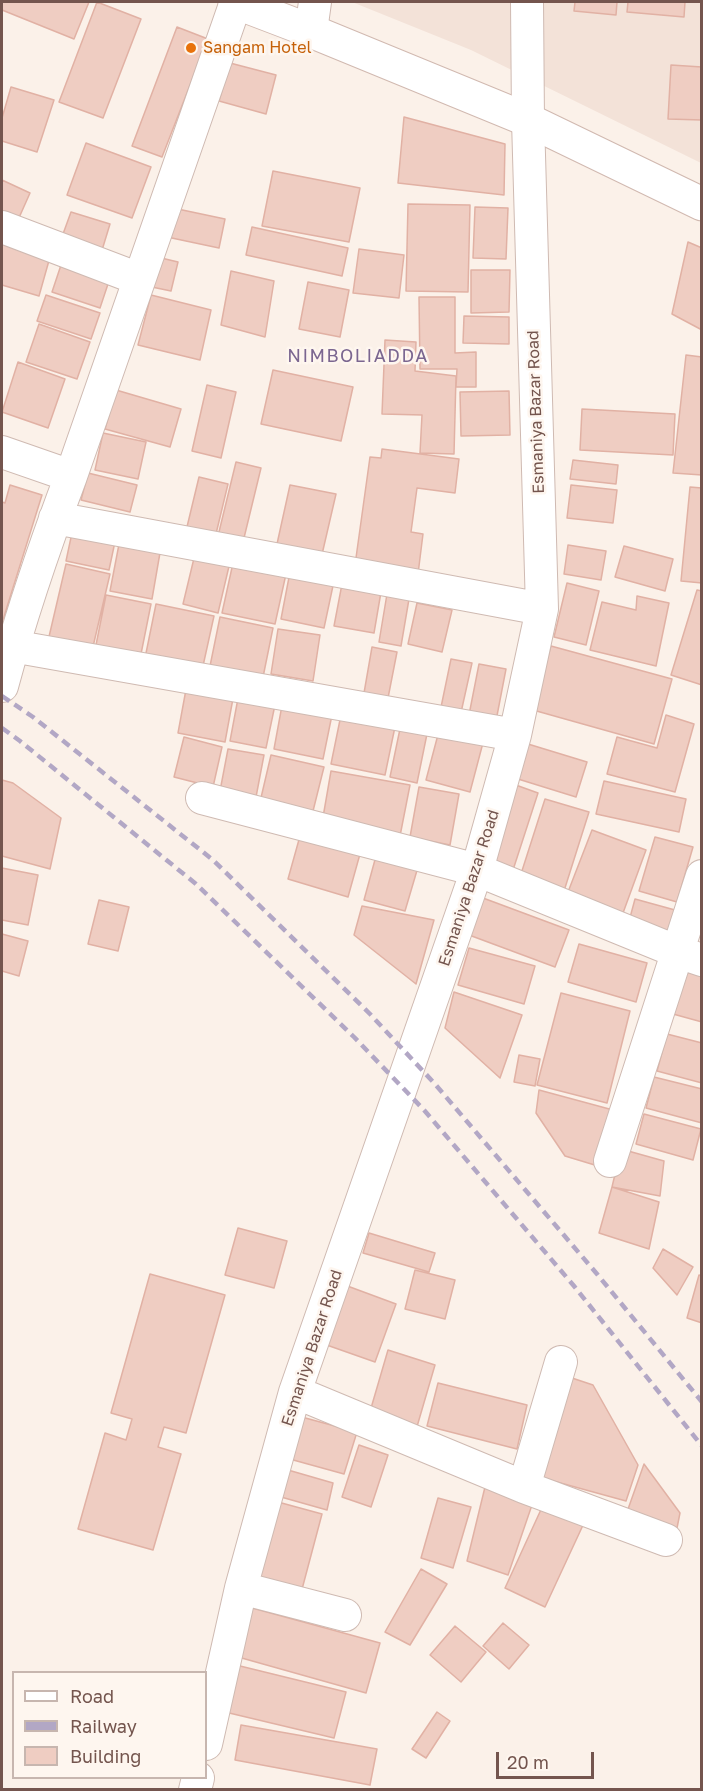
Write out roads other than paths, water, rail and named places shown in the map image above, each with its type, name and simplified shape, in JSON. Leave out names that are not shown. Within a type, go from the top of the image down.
[{"type":"main road","points":[[236,2],[313,16],[702,204]]},
{"type":"street","points":[[2,686],[12,646],[236,2]]},
{"type":"street","name":"Esmaniya Bazar Road","points":[[207,1740],[241,1588],[295,1392],[477,870],[515,735],[542,609],[528,120],[527,2]]},
{"type":"street","points":[[2,227],[139,279]]},
{"type":"street","points":[[2,452],[71,476]]},
{"type":"street","points":[[56,518],[542,609]]},
{"type":"street","points":[[12,646],[515,735]]},
{"type":"street","points":[[201,798],[477,870],[690,956]]},
{"type":"street","points":[[610,1161],[690,956],[702,876]]},
{"type":"street","points":[[524,1487],[561,1362]]},
{"type":"street","points":[[295,1392],[524,1487],[666,1540]]},
{"type":"street","points":[[241,1588],[345,1615]]},
{"type":"railway","points":[[2,696],[33,717],[213,860],[370,1014],[435,1084],[597,1274],[702,1402]]},
{"type":"railway","points":[[2,728],[196,884],[354,1037],[424,1110],[574,1286],[702,1446]]},
{"type":"place","name":"Sangam Hotel","points":[[191,48]]},
{"type":"district","name":"NIMBOLIADDA","points":[[358,356]]}]
